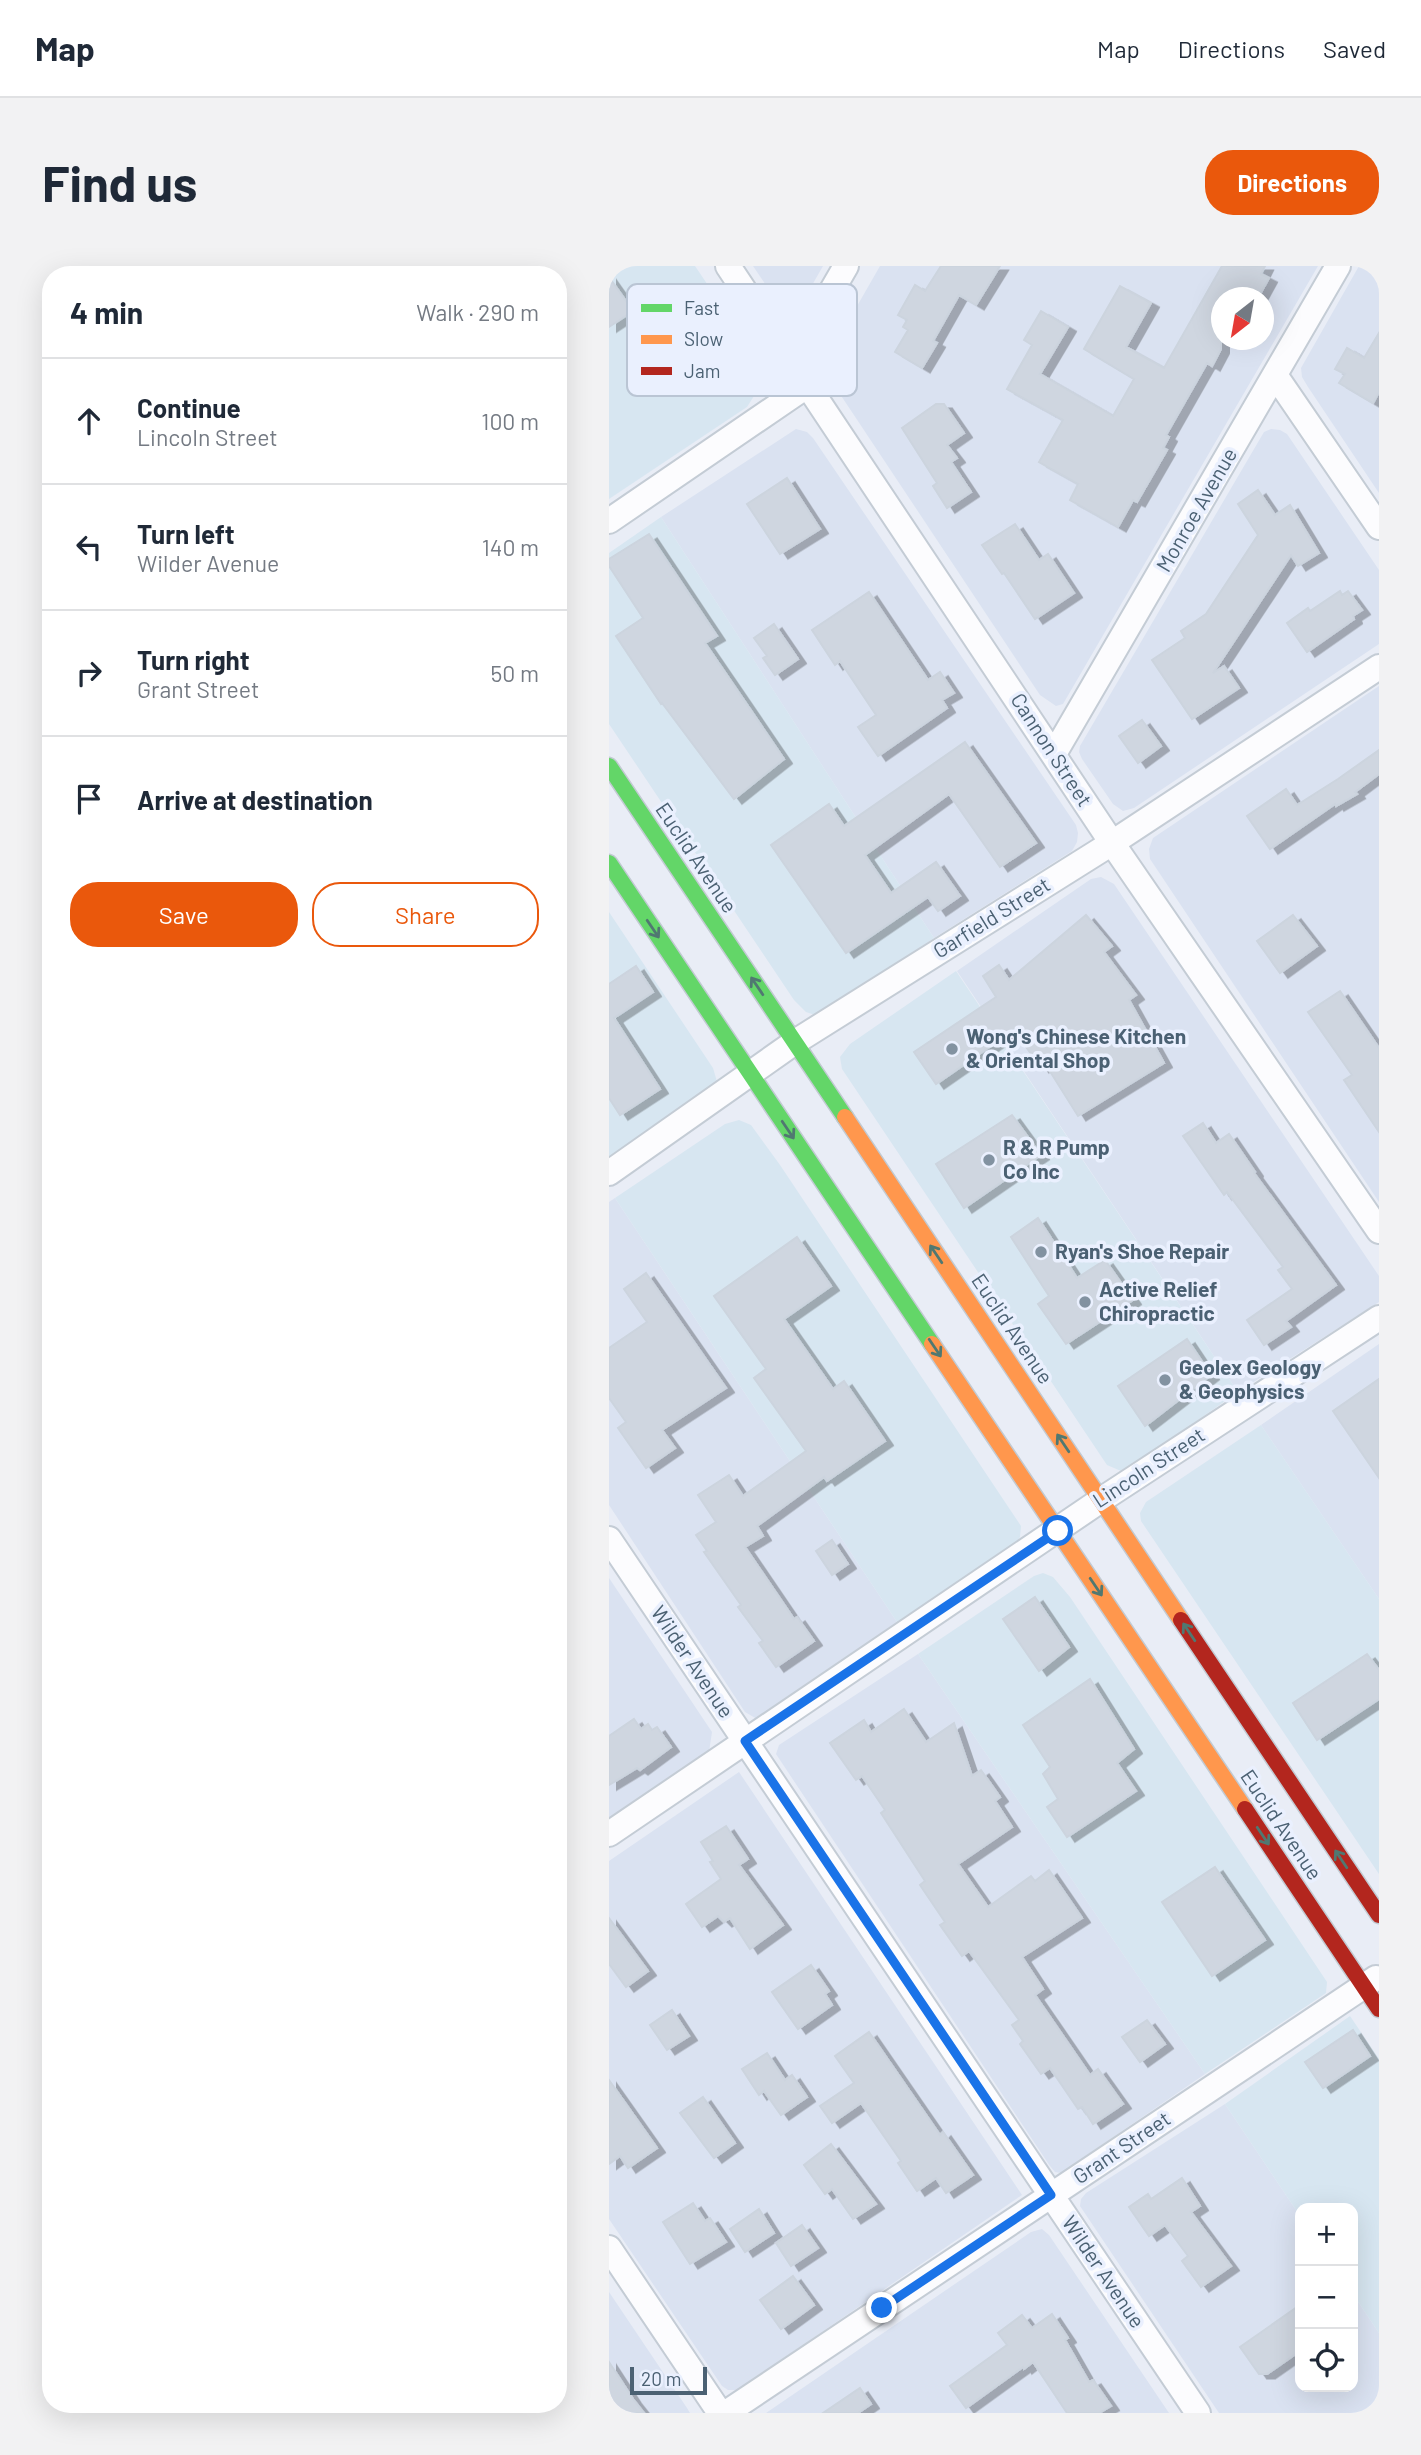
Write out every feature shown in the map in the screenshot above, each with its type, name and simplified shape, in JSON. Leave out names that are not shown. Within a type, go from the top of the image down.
[{"type":"highway","name":"Euclid Avenue","points":[[609,766],[1379,1915]]},
{"type":"highway","name":"Euclid Avenue","points":[[609,863],[1058,1531],[1371,1981],[1379,2009]]},
{"type":"street","name":"Cannon Street","points":[[727,266],[739,284]]},
{"type":"street","points":[[836,284],[846,266]]},
{"type":"street","name":"Monroe Avenue","points":[[1054,754],[1338,266]]},
{"type":"street","points":[[1276,375],[1379,527]]},
{"type":"street","points":[[609,521],[792,396]]},
{"type":"street","name":"Cannon Street","points":[[815,396],[1112,843],[1379,1230]]},
{"type":"street","name":"Garfield Street","points":[[609,1173],[795,1042],[1112,843],[1379,667]]},
{"type":"street","name":"Lincoln Street","points":[[609,1834],[1101,1500],[1379,1318]]},
{"type":"street","name":"Wilder Avenue","points":[[609,1539],[1198,2413]]},
{"type":"street","name":"Grant Street","points":[[726,2413],[1371,1981]]},
{"type":"street","points":[[609,2248],[720,2413]]},
{"type":"shaded area","points":[[609,266],[695,266],[707,284],[627,284],[627,396],[754,396],[747,407],[609,499]]},
{"type":"shaded area","points":[[753,266],[823,266],[813,284],[765,284]]},
{"type":"shaded area","points":[[880,266],[1318,266],[1274,342],[1274,287],[1211,287],[1211,350],[1269,350],[1063,704],[1056,706],[1040,695],[841,396],[857,396],[857,306]]},
{"type":"shaded area","points":[[1359,266],[1379,266],[1379,493],[1308,387],[1302,377],[1301,368]]},
{"type":"shaded area","points":[[796,429],[807,432],[813,438],[1076,825],[1077,842],[1072,851],[934,938],[661,517]]},
{"type":"shaded area","points":[[1271,429],[1287,434],[1379,570],[1379,644],[1134,808],[1123,811],[1113,804],[1082,759],[1080,746],[1264,432]]},
{"type":"shaded area","points":[[661,517],[934,938],[818,1016],[806,1012],[794,1000],[609,724],[609,553]]},
{"type":"shaded area","points":[[1379,686],[1379,1202],[1150,859],[1149,849],[1153,838]]},
{"type":"shaded area","points":[[1101,877],[1114,884],[1379,1276],[1379,1302],[1238,1392],[957,971],[1091,879]]},
{"type":"shaded area","points":[[609,912],[713,1068],[718,1085],[609,1160]]},
{"type":"shaded area","points":[[956,971],[1238,1392],[1137,1463],[1121,1471],[1107,1465],[842,1069],[840,1057],[850,1044]]},
{"type":"shaded area","points":[[739,1120],[751,1125],[780,1165],[1021,1526],[1016,1544],[899,1625],[615,1198],[725,1124]]},
{"type":"shaded area","points":[[615,1198],[899,1625],[757,1719],[745,1712],[609,1505],[609,1202]]},
{"type":"shaded area","points":[[1379,1344],[1379,1599],[1261,1425]]},
{"type":"shaded area","points":[[1261,1425],[1379,1599],[1379,1874],[1141,1521],[1140,1513],[1146,1502]]},
{"type":"shaded area","points":[[1043,1573],[1053,1577],[1070,1597],[1327,1982],[1326,1993],[1205,2074],[918,1654],[1034,1576]]},
{"type":"shaded area","points":[[609,1578],[712,1732],[709,1752],[609,1819]]},
{"type":"shaded area","points":[[918,1654],[1205,2074],[1061,2173],[1055,2172],[1050,2166],[776,1754],[779,1745]]},
{"type":"shaded area","points":[[739,1772],[1022,2195],[737,2390],[728,2390],[722,2386],[609,2219],[609,1861]]},
{"type":"shaded area","points":[[1350,2016],[1379,2059],[1379,2333],[1358,2302],[1358,2203],[1295,2203],[1295,2209],[1225,2104]]},
{"type":"shaded area","points":[[1225,2104],[1295,2209],[1295,2392],[1358,2392],[1358,2302],[1379,2333],[1379,2413],[1219,2413],[1080,2206],[1086,2193]]},
{"type":"shaded area","points":[[1042,2229],[1049,2235],[1169,2413],[766,2413],[1031,2232]]},
{"type":"shaded area","points":[[609,2292],[687,2408],[690,2413],[609,2413]]},
{"type":"building","points":[[941,266],[1000,266],[976,305],[959,295],[933,341],[937,343],[922,368],[895,352],[908,330],[903,327],[907,320],[898,315],[915,285],[925,291]]},
{"type":"building","points":[[1222,266],[1265,266],[1261,274],[1269,278],[1264,287],[1211,287],[1211,350],[1220,350],[1212,366],[1207,363],[1166,435],[1169,437],[1163,448],[1167,450],[1137,502],[1133,500],[1118,527],[1070,500],[1078,484],[1039,462],[1063,420],[1007,389],[1032,345],[1024,340],[1041,311],[1068,327],[1040,374],[1113,416],[1134,379],[1084,349],[1120,286],[1151,303],[1126,347],[1164,368]]},
{"type":"building","points":[[609,277],[627,302],[627,315],[609,327]]},
{"type":"building","points":[[1379,333],[1379,392],[1373,403],[1339,383],[1345,374],[1335,369],[1347,348],[1364,358]]},
{"type":"building","points":[[936,404],[944,404],[964,433],[947,445],[957,458],[951,462],[971,492],[947,508],[933,486],[937,483],[902,428]]},
{"type":"building","points":[[787,478],[820,529],[780,554],[747,504]]},
{"type":"building","points":[[1258,490],[1275,515],[1290,505],[1319,553],[1298,566],[1291,555],[1213,673],[1224,666],[1239,688],[1192,719],[1152,660],[1185,638],[1181,631],[1206,614],[1258,535],[1238,504]]},
{"type":"building","points":[[1015,524],[1039,560],[1048,554],[1074,593],[1035,619],[982,545]]},
{"type":"building","points":[[649,534],[717,636],[705,643],[784,759],[734,799],[661,704],[616,636],[643,618],[609,566],[609,559]]},
{"type":"building","points":[[1340,591],[1342,595],[1348,591],[1362,610],[1353,616],[1354,619],[1307,652],[1287,623]]},
{"type":"building","points":[[869,592],[928,680],[940,672],[954,693],[942,700],[947,708],[878,756],[858,727],[876,715],[840,661],[835,665],[812,630]]},
{"type":"building","points":[[774,624],[798,659],[775,675],[763,658],[767,656],[754,638]]},
{"type":"building","points":[[1142,720],[1161,746],[1138,763],[1119,736]]},
{"type":"building","points":[[965,742],[1036,843],[1000,867],[949,794],[865,855],[891,893],[936,862],[960,896],[938,911],[928,897],[846,953],[771,845],[829,804],[844,826]]},
{"type":"building","points":[[1379,750],[1379,774],[1355,792],[1357,794],[1336,806],[1335,804],[1270,849],[1247,816],[1286,789],[1297,805]]},
{"type":"building","points":[[1086,915],[1112,946],[1104,952],[1136,995],[1129,1000],[1164,1063],[1078,1116],[1046,1065],[1041,1068],[1014,1030],[936,1084],[914,1052],[996,997],[983,976],[999,965],[1009,980]]},
{"type":"building","points":[[1293,915],[1317,946],[1280,973],[1257,941]]},
{"type":"building","points":[[636,966],[653,992],[614,1018],[660,1089],[620,1115],[609,1098],[609,984]]},
{"type":"building","points":[[1340,991],[1379,1048],[1379,1132],[1344,1080],[1352,1075],[1308,1012]]},
{"type":"building","name":"R & R Pump Co Inc","points":[[1012,1115],[1041,1155],[964,1208],[936,1164]]},
{"type":"building","points":[[1203,1123],[1216,1143],[1229,1134],[1254,1173],[1336,1285],[1286,1321],[1291,1327],[1264,1345],[1247,1320],[1292,1289],[1278,1270],[1283,1267],[1227,1192],[1224,1195],[1183,1136]]},
{"type":"building","name":"Active Relief Chiropractic","points":[[1038,1218],[1077,1278],[1105,1260],[1133,1300],[1066,1344],[1038,1304],[1049,1296],[1011,1237]]},
{"type":"building","points":[[797,1237],[831,1286],[784,1319],[833,1389],[844,1381],[885,1441],[827,1481],[824,1477],[757,1526],[763,1536],[745,1547],[794,1619],[797,1617],[814,1641],[776,1667],[759,1643],[763,1641],[738,1607],[741,1605],[704,1552],[707,1551],[696,1535],[716,1522],[698,1495],[729,1475],[743,1496],[806,1451],[754,1378],[766,1369],[714,1296]]},
{"type":"building","points":[[646,1273],[726,1388],[662,1430],[675,1448],[646,1468],[618,1428],[626,1422],[609,1398],[609,1348],[647,1322],[624,1289]]},
{"type":"building","name":"Geolex Geology & Geophysics","points":[[1187,1339],[1211,1375],[1145,1426],[1118,1386]]},
{"type":"building","points":[[1379,1379],[1379,1478],[1333,1411]]},
{"type":"building","points":[[832,1540],[848,1564],[832,1575],[816,1551]]},
{"type":"building","points":[[1035,1597],[1069,1647],[1039,1671],[1003,1619]]},
{"type":"building","points":[[1367,1654],[1379,1670],[1379,1699],[1317,1740],[1293,1703]]},
{"type":"building","points":[[1090,1679],[1134,1749],[1117,1763],[1136,1791],[1067,1837],[1047,1807],[1058,1799],[1043,1774],[1050,1767],[1023,1725]]},
{"type":"building","points":[[904,1709],[926,1742],[954,1723],[972,1776],[981,1770],[1000,1797],[995,1801],[1012,1827],[958,1864],[988,1907],[1031,1876],[1035,1881],[1049,1870],[1082,1918],[1022,1957],[1043,1989],[1035,1995],[1090,2075],[1098,2069],[1123,2104],[1093,2124],[1082,2107],[1078,2109],[1050,2068],[1041,2074],[1020,2044],[1023,2041],[1012,2025],[1019,2020],[969,1951],[962,1956],[940,1925],[945,1922],[920,1885],[925,1881],[881,1813],[885,1810],[862,1776],[856,1780],[830,1743],[864,1720],[871,1732]]},
{"type":"building","points":[[634,1719],[641,1729],[648,1724],[652,1730],[657,1727],[671,1747],[640,1770],[637,1768],[609,1785],[609,1736]]},
{"type":"building","points":[[726,1826],[748,1859],[739,1865],[783,1925],[750,1949],[730,1918],[724,1922],[718,1916],[702,1927],[686,1904],[721,1879],[701,1842]]},
{"type":"building","points":[[1215,1867],[1265,1940],[1212,1976],[1162,1902]]},
{"type":"building","points":[[609,1918],[648,1971],[626,1987],[609,1964]]},
{"type":"building","points":[[811,1965],[829,1991],[825,1994],[832,2005],[798,2029],[772,1992]]},
{"type":"building","points":[[672,2010],[689,2036],[667,2050],[650,2025]]},
{"type":"building","points":[[1147,2020],[1165,2044],[1140,2062],[1122,2037]]},
{"type":"building","points":[[1353,2030],[1370,2056],[1323,2088],[1305,2062]]},
{"type":"building","points":[[869,2032],[940,2135],[943,2132],[973,2175],[946,2193],[936,2178],[917,2191],[898,2163],[901,2161],[861,2103],[832,2123],[820,2106],[854,2083],[835,2056]]},
{"type":"building","points":[[767,2053],[785,2080],[792,2075],[807,2097],[781,2115],[764,2091],[759,2095],[742,2069]]},
{"type":"building","points":[[609,2080],[657,2148],[628,2168],[620,2156],[609,2164]]},
{"type":"building","points":[[703,2097],[735,2143],[714,2158],[680,2113]]},
{"type":"building","points":[[831,2144],[876,2204],[853,2219],[832,2189],[825,2194],[804,2165]]},
{"type":"building","points":[[1182,2178],[1200,2206],[1191,2212],[1231,2266],[1201,2287],[1182,2261],[1188,2256],[1165,2225],[1149,2236],[1129,2207],[1148,2194],[1151,2199]]},
{"type":"building","points":[[693,2203],[705,2221],[710,2218],[726,2242],[690,2264],[663,2222]]},
{"type":"building","points":[[759,2209],[774,2233],[745,2252],[730,2229]]},
{"type":"building","points":[[802,2225],[818,2248],[791,2266],[776,2243]]},
{"type":"building","points":[[793,2276],[814,2305],[781,2329],[760,2300]]},
{"type":"building","points":[[1295,2308],[1295,2354],[1267,2374],[1259,2374],[1240,2347]]},
{"type":"building","points":[[1052,2314],[1068,2338],[1065,2340],[1089,2382],[1093,2380],[1111,2406],[1099,2413],[1067,2413],[1033,2362],[966,2408],[950,2386],[1007,2345],[998,2333],[1022,2315],[1032,2328]]},
{"type":"building","points":[[609,2362],[633,2399],[644,2413],[609,2413]]},
{"type":"building","points":[[860,2388],[871,2404],[858,2413],[823,2413]]},
{"type":"traffic: fast","points":[[609,766],[845,1117]]},
{"type":"traffic: fast","points":[[609,863],[932,1344]]},
{"type":"traffic: slow","points":[[845,1117],[1181,1620]]},
{"type":"traffic: slow","points":[[932,1344],[1245,1809]]},
{"type":"traffic: jam","points":[[1181,1620],[1379,1915]]},
{"type":"traffic: jam","points":[[1245,1809],[1379,2009]]},
{"type":"place","name":"Wong's Chinese Kitchen & Oriental Shop","points":[[952,1049]]},
{"type":"place","name":"R & R Pump Co Inc","points":[[989,1160]]},
{"type":"place","name":"Ryan's Shoe Repair","points":[[1041,1252]]},
{"type":"place","name":"Active Relief Chiropractic","points":[[1085,1302]]},
{"type":"place","name":"Geolex Geology & Geophysics","points":[[1165,1380]]},
{"type":"route","points":[[882,2308],[1051,2195],[745,1741],[1058,1531]]}]
